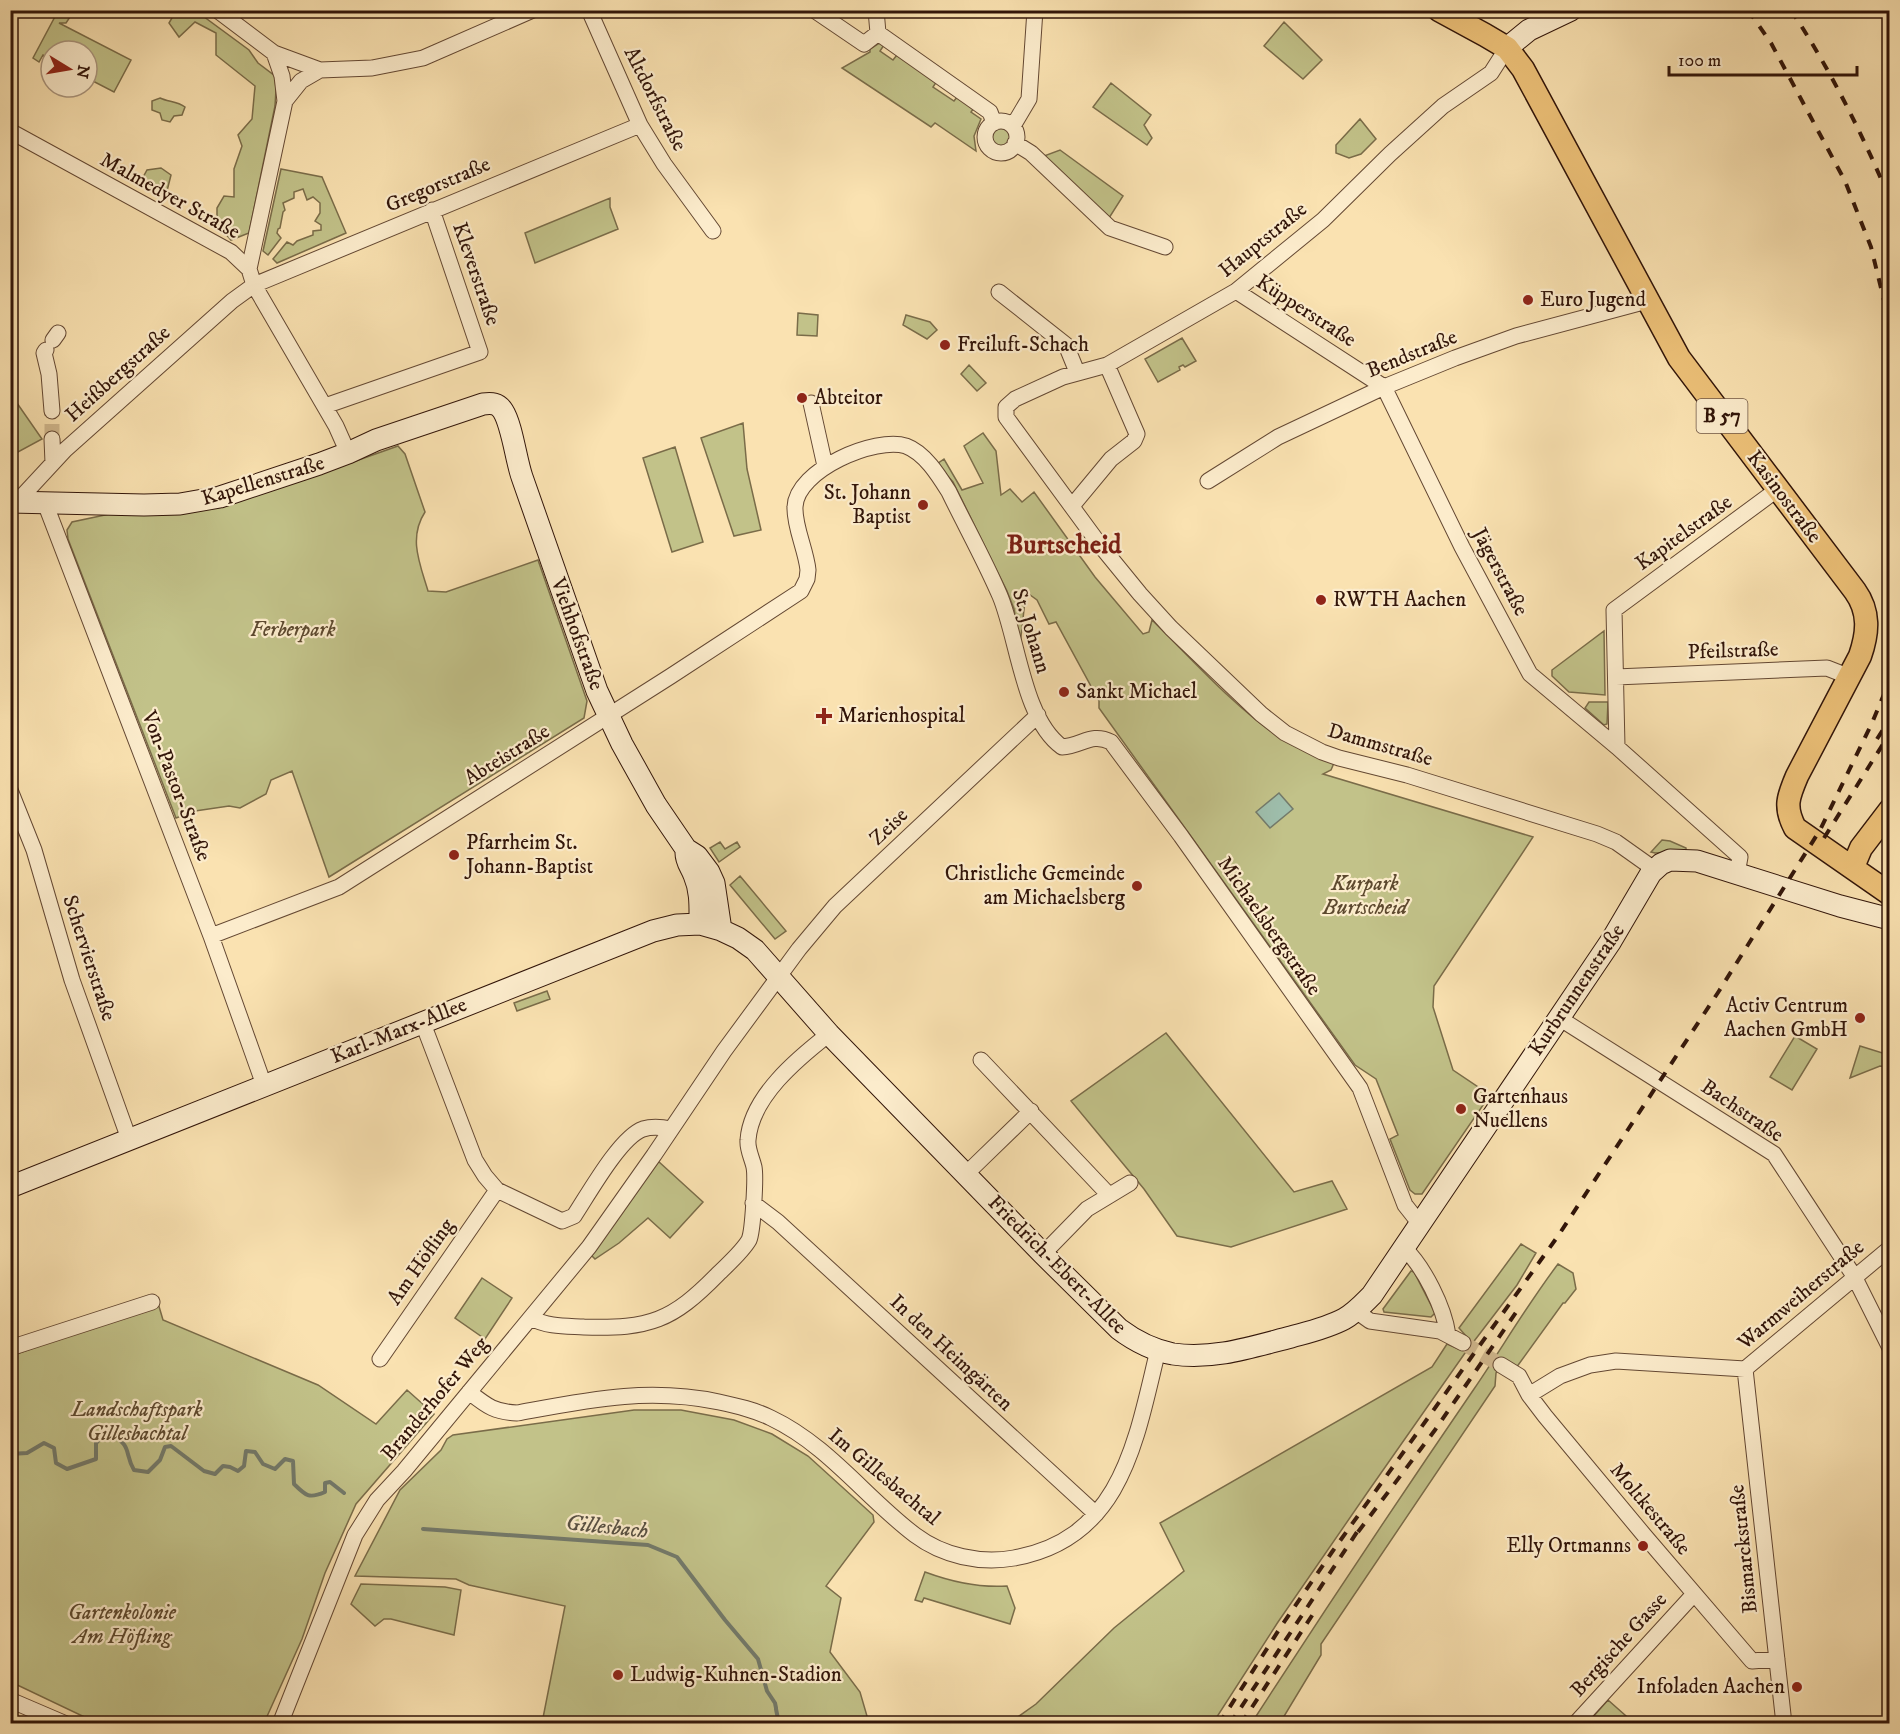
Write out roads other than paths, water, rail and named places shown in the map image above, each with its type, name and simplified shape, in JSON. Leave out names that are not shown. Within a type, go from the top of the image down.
[{"type":"main road","name":"B 57","points":[[1439,10],[1507,48]]},
{"type":"main road","points":[[1507,48],[1529,30],[1571,10]]},
{"type":"main road","name":"Kasinostraße","points":[[1507,48],[1523,69],[1679,358],[1862,603],[1867,617],[1866,639],[1850,677],[1797,776],[1787,805],[1789,816],[1796,828],[1890,894]]},
{"type":"main road","name":"Kapellenstraße","points":[[13,505],[45,503],[144,505],[196,502],[243,490],[348,453],[375,440],[483,404],[492,403],[498,406]]},
{"type":"main road","name":"Viehhofstraße","points":[[498,406],[506,416],[516,458],[532,506],[608,717],[656,805],[686,849],[697,856],[714,883],[721,930]]},
{"type":"main road","points":[[1853,867],[1861,848],[1890,810]]},
{"type":"main road","name":"Viehhofstraße","points":[[686,849],[686,860],[694,874],[698,888],[700,924]]},
{"type":"main road","points":[[1654,869],[1661,864],[1678,859],[1697,861],[1890,919]]},
{"type":"main road","name":"Kurbrunnenstraße","points":[[1356,1311],[1372,1295],[1611,941],[1654,869]]},
{"type":"main road","name":"Karl-Marx-Allee","points":[[10,1187],[422,1021],[653,931],[677,925],[700,924],[721,930],[755,950],[778,977]]},
{"type":"main road","name":"Friedrich-Ebert-Allee","points":[[778,977],[829,1034],[1043,1254],[1119,1329],[1138,1342],[1158,1350],[1187,1355],[1214,1355],[1245,1350],[1327,1327],[1356,1311]]},
{"type":"street","points":[[217,10],[274,53],[320,70],[372,68],[423,58],[512,14],[533,10]]},
{"type":"street","name":"Altdorfstraße","points":[[589,10],[640,125],[664,164],[713,231]]},
{"type":"street","points":[[814,10],[864,44],[878,33]]},
{"type":"street","points":[[876,10],[878,33],[990,112],[994,123]]},
{"type":"street","points":[[1013,126],[1029,99],[1035,10]]},
{"type":"street","name":"Hauptstraße","points":[[1006,407],[1015,399],[1063,377],[1107,365],[1236,291],[1323,220],[1443,106],[1491,73],[1507,48]]},
{"type":"street","points":[[249,269],[285,101],[282,76],[274,53]]},
{"type":"street","points":[[285,101],[301,81],[320,70]]},
{"type":"street","points":[[1004,122],[1013,126],[1016,134],[1015,143],[1004,152],[994,151],[987,143],[988,127],[994,123],[1004,122]]},
{"type":"street","name":"Gregorstraße","points":[[254,285],[640,125]]},
{"type":"street","name":"Malmedyer Straße","points":[[10,131],[231,252],[249,269],[254,285],[336,426],[348,453]]},
{"type":"street","points":[[1015,143],[1031,153],[1110,228],[1165,247]]},
{"type":"street","name":"Kleverstraße","points":[[324,406],[480,352],[432,210]]},
{"type":"street","name":"Heißbergstraße","points":[[13,505],[53,463],[223,308],[254,285]]},
{"type":"street","name":"Küpperstraße","points":[[1236,291],[1384,387]]},
{"type":"street","points":[[999,292],[1066,345],[1077,372]]},
{"type":"street","name":"Bendstraße","points":[[1208,481],[1278,437],[1384,387],[1516,336],[1647,301]]},
{"type":"street","points":[[52,341],[44,352],[49,374],[52,411]]},
{"type":"street","points":[[1072,506],[1111,459],[1134,441],[1137,434],[1107,365]]},
{"type":"street","name":"Jägerstraße","points":[[1384,387],[1462,547],[1530,674],[1617,747],[1740,857],[1737,874]]},
{"type":"street","points":[[811,403],[825,466]]},
{"type":"street","name":"Dammstraße","points":[[1006,407],[1006,417],[1012,428],[1121,572],[1171,628],[1261,714],[1286,733],[1339,758],[1407,775],[1597,834],[1616,842],[1654,869]]},
{"type":"street","points":[[52,439],[53,463]]},
{"type":"street","name":"St. Johann","points":[[825,466],[876,446],[895,443],[918,453],[930,466],[949,492],[1001,598],[1027,690],[1038,715]]},
{"type":"street","name":"Abteistraße","points":[[211,936],[339,887],[608,717],[801,591],[807,579],[808,566],[795,507],[800,490],[825,466]]},
{"type":"street","name":"Kapitelstraße","points":[[1616,677],[1614,610],[1778,489]]},
{"type":"street","name":"Von-Pastor-Straße","points":[[45,503],[211,936],[264,1085]]},
{"type":"street","name":"Pfeilstraße","points":[[1616,677],[1827,668],[1850,677]]},
{"type":"street","points":[[1616,677],[1617,747]]},
{"type":"street","name":"Zeise","points":[[778,977],[835,906],[1038,715]]},
{"type":"street","name":"Michaelsbergstraße","points":[[1038,715],[1053,741],[1062,747],[1073,747],[1092,738],[1101,738],[1111,742],[1360,1088],[1405,1205],[1420,1224]]},
{"type":"street","name":"Schervierstraße","points":[[10,790],[34,850],[72,980],[129,1139]]},
{"type":"street","name":"Branderhofer Weg","points":[[280,1724],[342,1565],[365,1516],[589,1247],[724,1050],[778,977]]},
{"type":"street","name":"Bachstraße","points":[[1559,1018],[1774,1154],[1854,1276],[1890,1348]]},
{"type":"street","points":[[422,1021],[476,1160],[485,1176],[497,1190],[562,1221],[574,1216],[616,1152],[641,1130],[656,1127],[671,1129]]},
{"type":"street","points":[[531,1317],[543,1324],[618,1328],[654,1322],[668,1316],[692,1299],[750,1238],[754,1168],[747,1142],[751,1125],[760,1106],[777,1080],[829,1034]]},
{"type":"street","points":[[981,1060],[1109,1195]]},
{"type":"street","points":[[966,1173],[1031,1111]]},
{"type":"street","points":[[1043,1254],[1087,1209],[1130,1183]]},
{"type":"street","name":"Am Höfling","points":[[380,1359],[497,1190]]},
{"type":"street","name":"In den Heimgärten","points":[[753,1203],[778,1222],[1096,1514]]},
{"type":"street","points":[[1404,1248],[1419,1264],[1445,1319],[1448,1335]]},
{"type":"street","name":"Warmweiherstraße","points":[[1529,1395],[1560,1376],[1590,1365],[1616,1361],[1745,1369],[1890,1248]]},
{"type":"street","points":[[10,1348],[152,1302]]},
{"type":"street","points":[[1356,1311],[1370,1321],[1440,1331],[1463,1343]]},
{"type":"street","name":"Im Gillesbachtal","points":[[469,1392],[493,1410],[517,1413],[608,1396],[645,1394],[682,1396],[740,1407],[770,1417],[798,1433],[825,1453],[916,1536],[961,1556],[985,1560],[1032,1555],[1057,1546],[1078,1532],[1113,1494],[1124,1472],[1141,1419],[1158,1350]]},
{"type":"street","name":"Moltkestraße","points":[[1501,1365],[1519,1376],[1529,1395],[1752,1661],[1777,1659]]},
{"type":"street","name":"Bismarckstraße","points":[[1745,1369],[1784,1724]]},
{"type":"street","name":"Bergische Gasse","points":[[1575,1724],[1694,1594]]},
{"type":"street","points":[[10,1700],[66,1724]]},
{"type":"waterway","name":"Gillesbach","points":[[10,1454],[27,1453],[44,1443],[54,1448],[56,1463],[67,1469],[96,1459],[96,1443],[103,1436],[111,1434],[125,1447],[134,1470],[148,1472],[160,1460],[165,1447],[171,1446],[204,1471],[215,1474],[223,1466],[238,1471],[244,1466],[246,1451],[255,1452],[263,1464],[275,1469],[285,1459],[293,1461],[294,1484],[308,1495],[325,1492],[325,1483],[330,1482],[344,1493]]},
{"type":"waterway","name":"Gillesbach","points":[[423,1529],[648,1545],[677,1557],[758,1659],[767,1691],[776,1708]]},
{"type":"waterway","name":"Gillesbach","points":[[776,1709],[779,1724]]},
{"type":"tunnel","points":[[52,411],[52,439]]},
{"type":"tunnel","points":[[1463,1343],[1501,1365]]},
{"type":"railway","points":[[1748,10],[1771,43],[1845,181],[1871,247],[1889,321]]},
{"type":"railway","points":[[1791,10],[1845,103],[1890,200]]},
{"type":"railway","points":[[1219,1724],[1332,1552],[1558,1236],[1719,991],[1820,830],[1872,723],[1890,680]]},
{"type":"railway","points":[[1877,739],[1890,719]]},
{"type":"railway","points":[[1824,838],[1890,733]]},
{"type":"railway","points":[[1358,1532],[1435,1430],[1519,1308]]},
{"type":"railway","points":[[1230,1724],[1361,1526]]},
{"type":"railway","points":[[1241,1724],[1313,1614]]},
{"type":"place","name":"Euro Jugend","points":[[1528,300]]},
{"type":"place","name":"Freiluft-Schach","points":[[945,345]]},
{"type":"place","name":"Abteitor","points":[[802,398]]},
{"type":"place","name":"St. Johann Baptist","points":[[923,505]]},
{"type":"place","name":"RWTH Aachen","points":[[1321,600]]},
{"type":"place","name":"Sankt Michael","points":[[1064,692]]},
{"type":"place","name":"Marienhospital","points":[[824,716]]},
{"type":"place","name":"Pfarrheim St. Johann-Baptist","points":[[454,855]]},
{"type":"place","name":"Christliche Gemeinde am Michaelsberg","points":[[1137,886]]},
{"type":"place","name":"Activ Centrum Aachen GmbH","points":[[1860,1018]]},
{"type":"place","name":"Gartenhaus Nuellens","points":[[1461,1109]]},
{"type":"place","name":"Elly Ortmanns","points":[[1643,1546]]},
{"type":"place","name":"Ludwig-Kuhnen-Stadion","points":[[618,1675]]},
{"type":"place","name":"Infoladen Aachen","points":[[1797,1687]]},
{"type":"district","name":"Burtscheid","points":[[1064,545]]},
{"type":"park label","name":"Ferberpark","points":[[293,630]]},
{"type":"park label","name":"Kurpark Burtscheid","points":[[1365,896]]},
{"type":"park label","name":"Landschaftspark Gillesbachtal","points":[[137,1422]]},
{"type":"park label","name":"Gartenkolonie Am Höfling","points":[[122,1625]]}]
